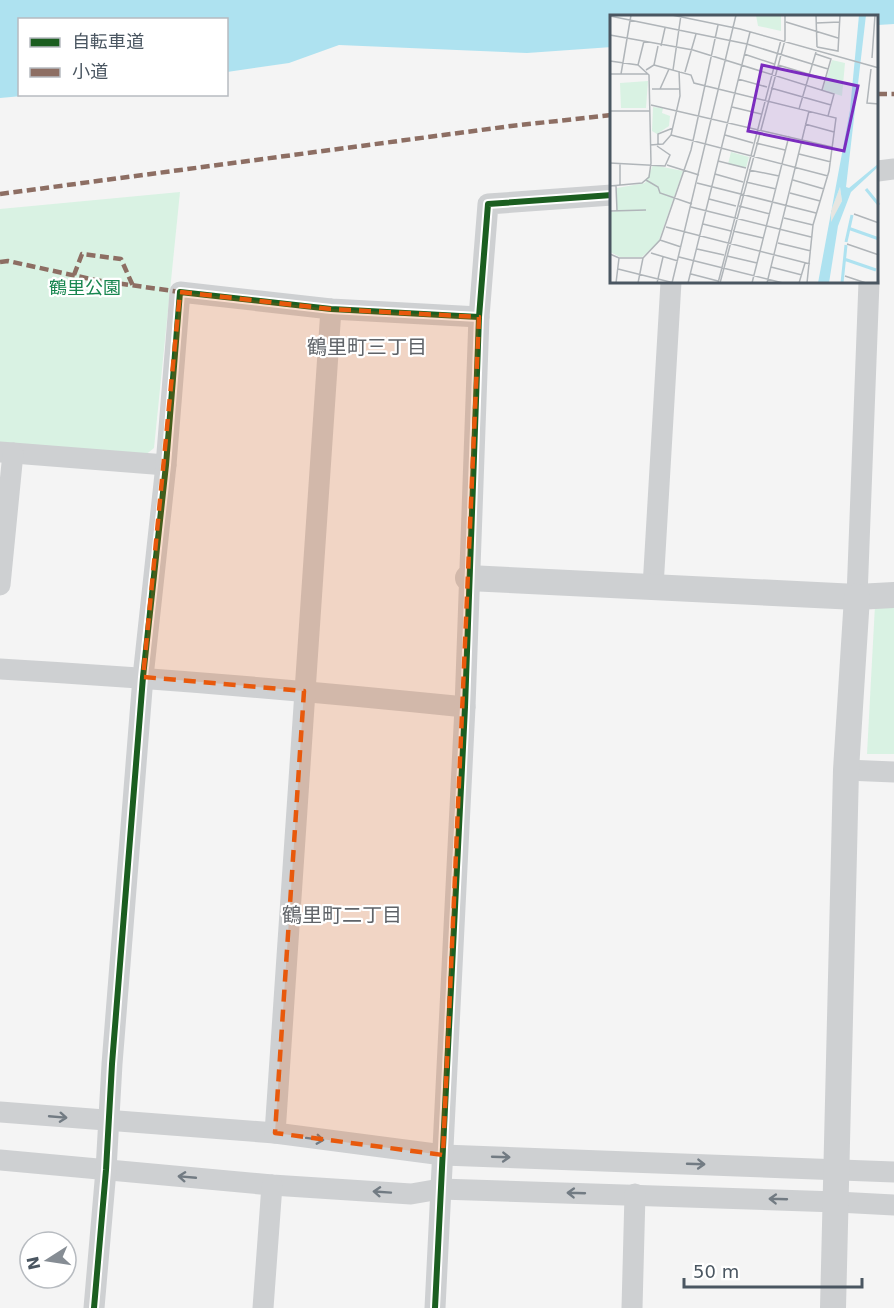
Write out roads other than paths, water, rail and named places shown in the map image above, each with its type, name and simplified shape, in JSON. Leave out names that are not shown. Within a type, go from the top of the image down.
[{"type":"street","points":[[879,171],[894,169]]},
{"type":"street","points":[[435,1308],[465,707],[479,317],[488,204],[610,195]]},
{"type":"street","points":[[653,586],[671,284]]},
{"type":"street","points":[[833,1308],[846,770],[856,597],[869,284]]},
{"type":"street","points":[[93,1308],[106,1170],[143,677],[166,465],[180,292],[331,309],[479,317]]},
{"type":"street","points":[[275,1133],[331,309]]},
{"type":"street","points":[[0,585],[6,452],[166,465]]},
{"type":"street","points":[[468,578],[856,597],[894,595]]},
{"type":"street","points":[[0,669],[143,677],[465,707]]},
{"type":"street","points":[[846,770],[894,772]]},
{"type":"street","points":[[0,1112],[275,1133],[443,1155],[894,1172]]},
{"type":"street","points":[[0,1160],[272,1185],[411,1194],[440,1189],[635,1194],[894,1205]]},
{"type":"street","points":[[263,1308],[272,1185]]},
{"type":"street","points":[[632,1308],[635,1194]]},
{"type":"water","points":[[0,0],[894,0],[894,24],[879,25],[879,15],[610,15],[610,47],[527,53],[339,45],[289,63],[228,72],[228,18],[18,18],[18,96],[22,96],[0,98]]},
{"type":"district","name":"鶴里町三丁目","points":[[367,347]]},
{"type":"district","name":"鶴里町二丁目","points":[[342,915]]},
{"type":"park label","name":"鶴里公園","points":[[85,288]]}]
